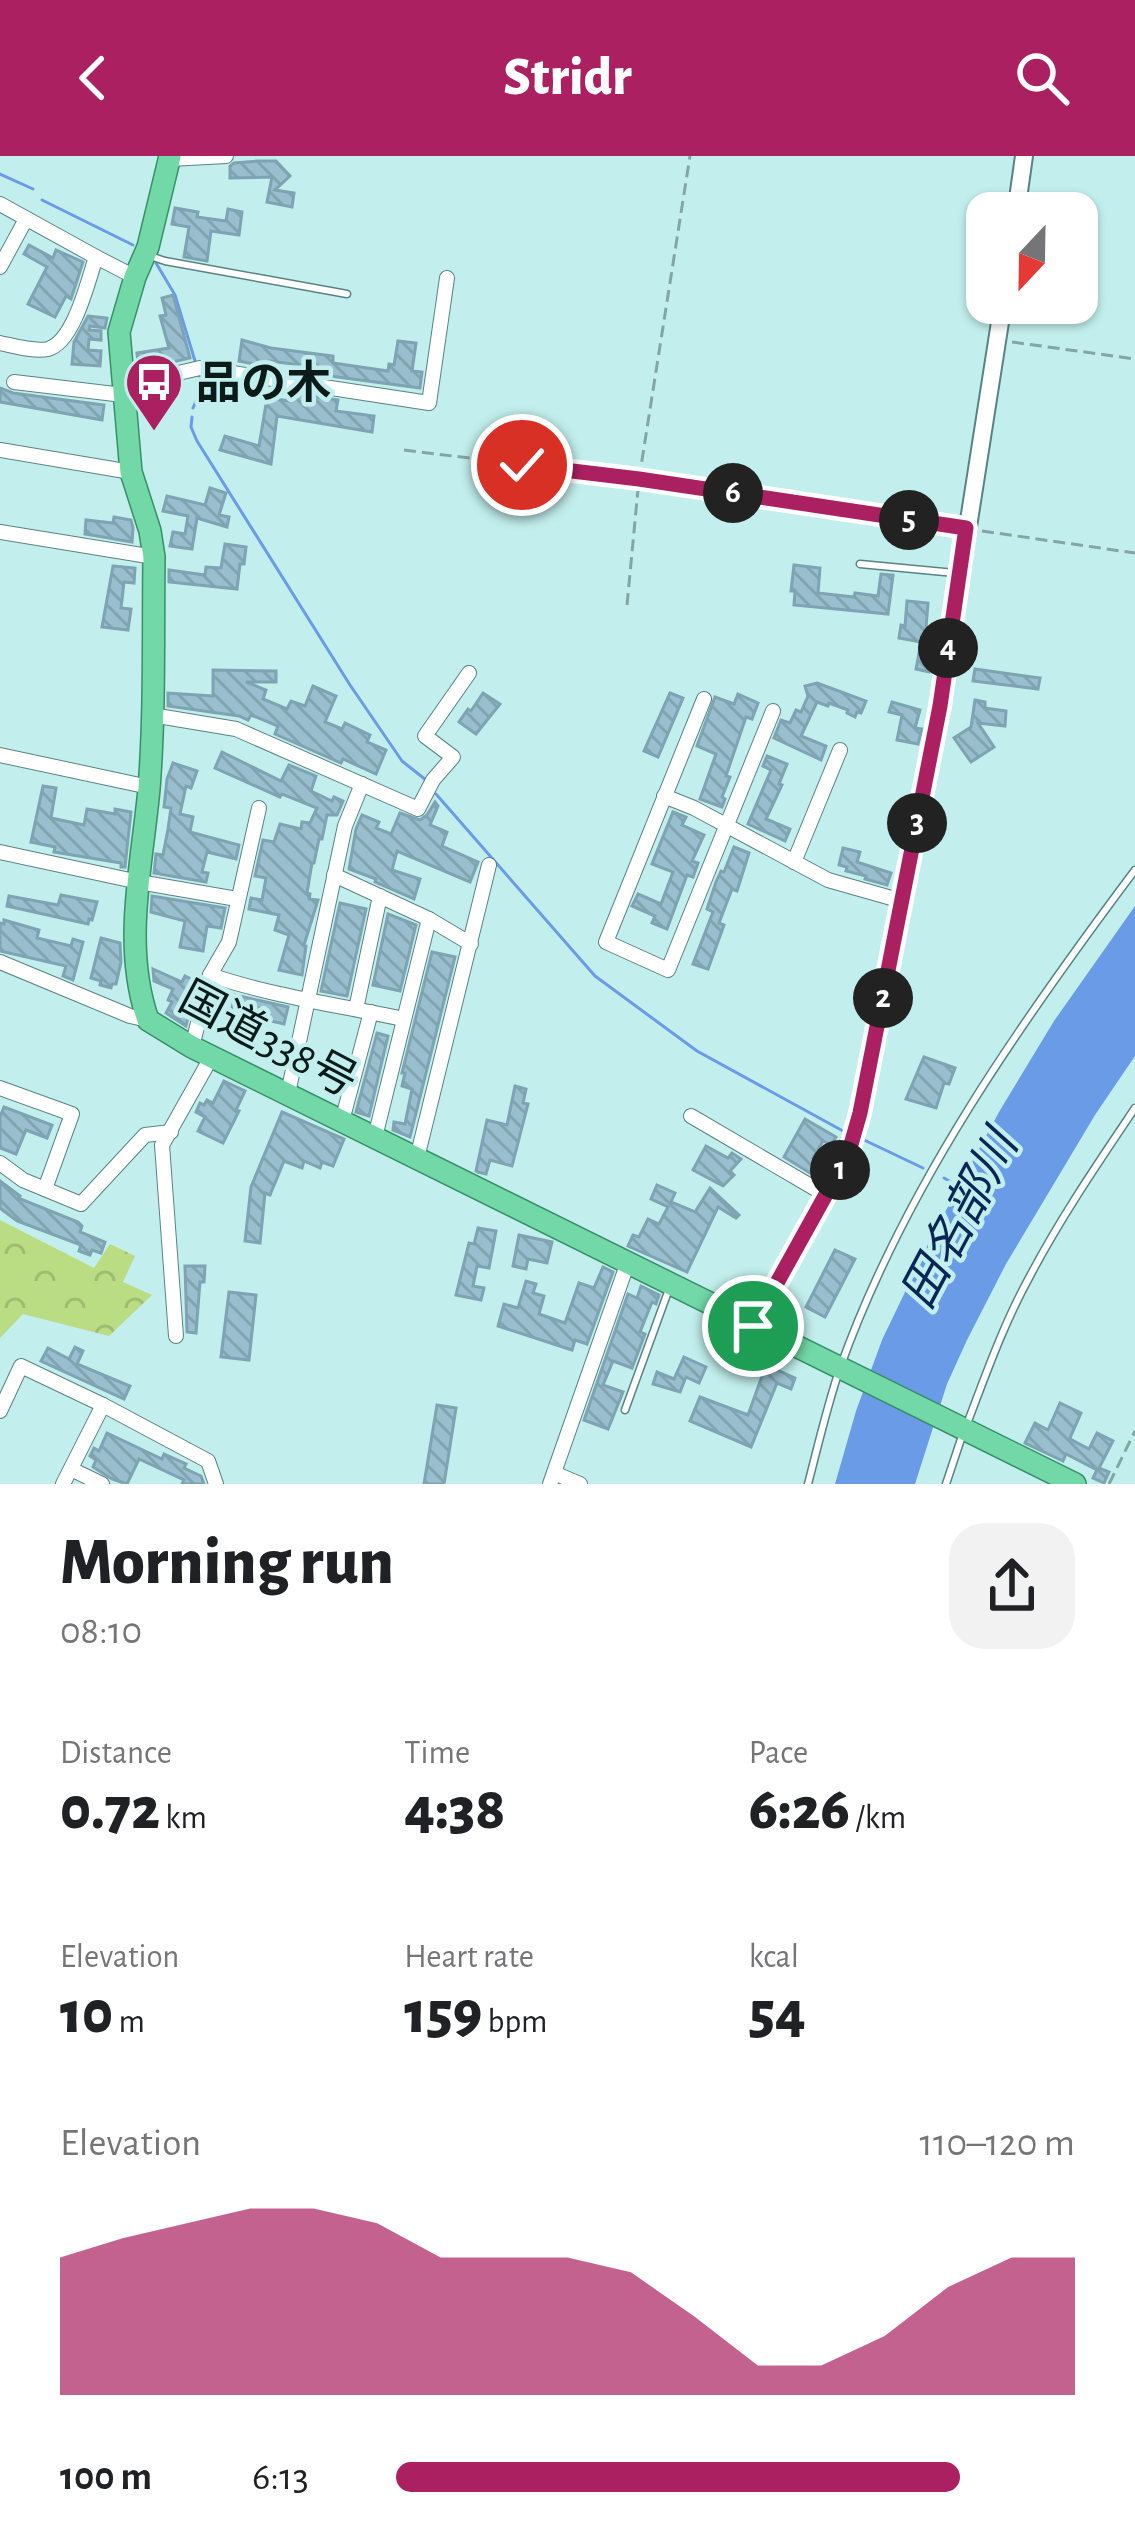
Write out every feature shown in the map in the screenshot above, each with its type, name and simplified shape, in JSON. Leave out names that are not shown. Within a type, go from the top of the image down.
[{"type":"highway","name":"国道338号","points":[[170,157],[158,212],[119,332],[131,472],[154,557],[149,787],[135,950],[148,1020],[202,1052],[1068,1483]]},
{"type":"street","points":[[170,157],[226,156]]},
{"type":"street","points":[[1019,192],[1024,156]]},
{"type":"street","points":[[0,204],[135,277]]},
{"type":"street","points":[[0,267],[26,219]]},
{"type":"street","points":[[0,343],[45,350],[61,342],[96,257]]},
{"type":"street","points":[[14,382],[122,391],[200,368],[429,404],[447,278]]},
{"type":"street","points":[[753,1326],[850,1148],[860,1113],[940,706],[1000,324]]},
{"type":"street","points":[[0,449],[131,472]]},
{"type":"street","points":[[0,532],[154,557]]},
{"type":"street","points":[[152,715],[236,730],[418,809],[433,780],[453,757],[425,736],[469,674]]},
{"type":"street","points":[[704,699],[606,942],[668,970],[773,711]]},
{"type":"street","points":[[794,862],[840,749]]},
{"type":"street","points":[[0,755],[149,787]]},
{"type":"street","points":[[288,1093],[345,826],[362,784]]},
{"type":"street","points":[[664,796],[828,880],[902,901]]},
{"type":"street","points":[[176,1336],[163,1145],[202,1052],[210,975],[229,942],[259,808]]},
{"type":"street","points":[[0,852],[237,899]]},
{"type":"street","points":[[417,1158],[489,865]]},
{"type":"street","points":[[334,875],[471,944]]},
{"type":"street","points":[[342,1121],[380,896]]},
{"type":"street","points":[[375,1137],[429,919]]},
{"type":"street","points":[[0,962],[148,1020]]},
{"type":"street","points":[[210,975],[260,992],[403,1019]]},
{"type":"street","points":[[0,1088],[72,1114],[45,1189]]},
{"type":"street","points":[[691,1116],[826,1195]]},
{"type":"street","points":[[0,1163],[23,1180],[82,1204],[145,1135],[171,1132]]},
{"type":"street","points":[[580,1484],[552,1478],[628,1262]]},
{"type":"street","points":[[0,1411],[22,1366],[208,1461],[217,1484]]},
{"type":"street","points":[[63,1484],[103,1405]]},
{"type":"street","points":[[71,1469],[102,1484]]},
{"type":"lane","points":[[145,254],[164,262],[346,294]]},
{"type":"lane","points":[[860,564],[959,574]]},
{"type":"lane","points":[[808,1484],[885,1262],[956,1132],[1053,981],[1135,870]]},
{"type":"lane","points":[[946,1484],[961,1428],[1028,1280],[1071,1204],[1135,1108]]},
{"type":"lane","points":[[625,1409],[670,1285]]},
{"type":"path","points":[[627,605],[639,479],[690,156]]},
{"type":"path","points":[[998,340],[1135,359]]},
{"type":"path","points":[[404,450],[639,479],[1135,554]]},
{"type":"path","points":[[1109,1484],[1135,1431]]},
{"type":"green space","points":[[0,1220],[94,1268],[110,1244],[135,1256],[123,1282],[152,1295],[109,1336],[23,1314],[0,1338]]},
{"type":"water","name":"田名部川","points":[[1135,906],[1135,1056],[1006,1264],[947,1384],[915,1484],[835,1484],[882,1340],[930,1240],[1054,1021]]},
{"type":"building","points":[[276,161],[290,176],[275,190],[294,193],[292,207],[267,202],[272,177],[230,178],[234,163]]},
{"type":"building","points":[[175,208],[226,221],[228,209],[242,212],[239,235],[211,231],[207,261],[184,257],[189,227],[172,224]]},
{"type":"building","points":[[29,245],[53,258],[56,250],[83,262],[71,299],[66,296],[55,317],[28,304],[47,267],[24,254]]},
{"type":"building","points":[[173,295],[190,358],[139,370],[137,353],[169,348],[160,316],[166,315],[162,298]]},
{"type":"building","points":[[88,316],[107,318],[105,328],[90,326],[89,330],[101,331],[101,340],[89,339],[88,350],[101,351],[100,366],[72,364],[74,342]]},
{"type":"building","points":[[242,340],[388,371],[389,364],[394,365],[398,341],[416,343],[412,371],[422,372],[420,388],[315,374],[316,367],[269,361],[268,367],[239,361]]},
{"type":"building","points":[[0,388],[104,405],[102,420],[0,402]]},
{"type":"building","points":[[292,393],[338,400],[336,411],[374,416],[372,432],[277,416],[271,464],[220,450],[225,436],[259,446],[267,398],[290,401]]},
{"type":"building","points":[[210,488],[226,493],[219,515],[229,517],[227,527],[197,518],[192,549],[170,546],[173,532],[185,534],[188,516],[163,511],[167,496],[205,505]]},
{"type":"building","points":[[114,517],[131,520],[132,542],[85,534],[86,520],[113,523]]},
{"type":"building","points":[[225,544],[246,547],[237,589],[169,582],[169,570],[205,575],[206,567],[221,568]]},
{"type":"building","points":[[794,565],[820,568],[818,593],[854,597],[855,593],[878,596],[881,574],[893,575],[888,614],[794,605]]},
{"type":"building","points":[[113,566],[135,568],[134,583],[124,582],[121,608],[131,609],[128,630],[102,627]]},
{"type":"building","points":[[907,601],[928,603],[926,628],[932,629],[929,672],[916,669],[921,642],[899,638]]},
{"type":"building","points":[[975,669],[1040,678],[1038,689],[973,681]]},
{"type":"building","points":[[213,670],[276,671],[276,682],[246,682],[266,690],[263,699],[287,709],[291,701],[305,706],[313,686],[336,696],[325,722],[342,729],[345,723],[370,735],[367,742],[386,750],[376,774],[275,734],[278,726],[251,715],[248,720],[168,706],[168,693],[213,696]]},
{"type":"building","points":[[817,683],[866,701],[855,717],[848,710],[817,702],[801,736],[826,746],[821,760],[774,738],[781,720],[790,723],[796,710],[801,712],[808,696],[805,686]]},
{"type":"building","points":[[483,693],[500,704],[476,734],[459,722]]},
{"type":"building","points":[[670,693],[683,698],[658,757],[644,751]]},
{"type":"building","points":[[738,694],[758,703],[752,719],[746,717],[726,776],[730,777],[722,807],[700,799],[716,754],[697,746],[715,697],[734,704]]},
{"type":"building","points":[[975,700],[985,702],[985,708],[1006,711],[1005,726],[978,723],[994,747],[971,762],[954,738],[971,727]]},
{"type":"building","points":[[892,702],[920,710],[915,728],[922,729],[918,744],[897,740],[902,715],[889,712]]},
{"type":"building","points":[[222,752],[281,781],[289,765],[316,776],[311,791],[343,801],[337,815],[327,815],[312,863],[307,893],[309,899],[318,900],[304,945],[302,975],[279,970],[289,935],[275,930],[279,915],[249,909],[251,898],[262,900],[266,878],[255,876],[263,840],[274,842],[280,824],[301,829],[317,808],[215,768]]},
{"type":"building","points":[[767,756],[787,764],[766,819],[790,829],[785,841],[748,824],[771,770],[763,766]]},
{"type":"building","points":[[173,763],[197,771],[191,788],[186,786],[180,814],[193,817],[190,832],[239,845],[236,859],[207,852],[202,872],[208,873],[206,882],[154,873],[156,854],[163,855],[168,829],[171,808],[164,807]]},
{"type":"building","points":[[43,786],[56,788],[51,818],[84,825],[87,809],[131,812],[125,867],[54,852],[55,847],[31,842]]},
{"type":"building","points":[[435,802],[438,806],[430,825],[447,832],[442,846],[478,862],[470,882],[397,851],[392,870],[420,879],[414,899],[349,869],[362,815],[391,834],[400,813],[420,820]]},
{"type":"building","points":[[673,812],[686,817],[682,825],[704,835],[692,861],[698,863],[693,877],[687,875],[667,929],[652,923],[655,916],[632,906],[638,894],[661,904],[673,872],[652,864]]},
{"type":"building","points":[[734,847],[749,853],[737,891],[732,889],[719,923],[724,925],[708,969],[693,964],[713,912],[707,909],[716,882]]},
{"type":"building","points":[[843,848],[860,852],[857,862],[891,873],[887,885],[846,871],[847,867],[839,865]]},
{"type":"building","points":[[61,895],[97,902],[92,920],[88,924],[7,906],[9,896],[58,905]]},
{"type":"building","points":[[152,896],[225,908],[221,928],[207,926],[203,951],[180,947],[185,921],[151,912]]},
{"type":"building","points":[[340,903],[366,909],[347,996],[321,991]]},
{"type":"building","points":[[388,914],[416,925],[400,991],[373,985]]},
{"type":"building","points":[[4,920],[39,930],[37,938],[71,946],[73,939],[83,942],[73,980],[63,976],[66,966],[0,951]]},
{"type":"building","points":[[101,938],[120,943],[121,962],[111,988],[91,978]]},
{"type":"building","points":[[432,952],[455,957],[410,1137],[393,1130],[394,1122],[405,1124],[412,1089],[402,1086],[402,1073]]},
{"type":"building","points":[[153,969],[182,982],[185,976],[195,981],[179,1012],[188,1017],[186,1026],[166,1013],[173,989],[154,981]]},
{"type":"building","points":[[235,995],[288,1007],[284,1024],[231,1012]]},
{"type":"building","points":[[377,1033],[388,1036],[369,1116],[356,1112]]},
{"type":"building","points":[[924,1057],[955,1068],[936,1108],[906,1099]]},
{"type":"building","points":[[224,1081],[245,1091],[223,1143],[198,1131],[205,1117],[196,1112],[200,1103],[213,1103]]},
{"type":"building","points":[[515,1086],[526,1089],[523,1103],[528,1104],[512,1166],[490,1160],[486,1174],[478,1172],[487,1120],[507,1125]]},
{"type":"building","points":[[4,1107],[52,1125],[47,1138],[26,1130],[16,1154],[0,1148]]},
{"type":"building","points":[[282,1112],[344,1139],[333,1166],[322,1162],[320,1168],[304,1161],[302,1168],[284,1161],[270,1195],[265,1193],[260,1243],[245,1241],[251,1187]]},
{"type":"building","points":[[805,1119],[836,1137],[831,1145],[823,1141],[810,1173],[784,1157]]},
{"type":"building","points":[[706,1146],[741,1159],[723,1186],[693,1170]]},
{"type":"building","points":[[0,1181],[18,1198],[78,1222],[80,1232],[105,1242],[101,1253],[79,1251],[81,1245],[17,1221],[0,1208]]},
{"type":"building","points":[[657,1185],[675,1193],[671,1202],[695,1212],[710,1188],[739,1215],[736,1218],[718,1207],[687,1272],[628,1246],[648,1219],[659,1224],[668,1207],[651,1199]]},
{"type":"building","points":[[478,1228],[496,1231],[489,1268],[477,1266],[473,1286],[484,1288],[481,1300],[456,1295],[469,1243],[474,1244]]},
{"type":"building","points":[[519,1235],[552,1242],[547,1263],[528,1259],[526,1269],[513,1266]]},
{"type":"building","points":[[835,1250],[855,1259],[825,1317],[806,1307]]},
{"type":"building","points":[[185,1266],[205,1266],[196,1333],[187,1332]]},
{"type":"building","points":[[603,1267],[613,1272],[587,1344],[575,1340],[572,1350],[498,1326],[504,1304],[518,1308],[526,1281],[536,1284],[533,1293],[544,1296],[539,1314],[565,1323],[579,1283],[594,1288]]},
{"type":"building","points":[[641,1286],[659,1295],[640,1332],[645,1334],[632,1368],[613,1361],[603,1385],[623,1392],[608,1429],[584,1420],[628,1294],[637,1298]]},
{"type":"building","points":[[229,1292],[256,1295],[249,1360],[221,1357]]},
{"type":"building","points":[[75,1347],[83,1351],[77,1364],[130,1386],[124,1399],[41,1361],[48,1348],[69,1359]]},
{"type":"building","points":[[684,1357],[706,1367],[699,1383],[686,1377],[680,1392],[653,1384],[657,1372],[674,1379]]},
{"type":"building","points":[[766,1365],[795,1378],[791,1389],[777,1383],[751,1447],[690,1421],[700,1397],[748,1415]]},
{"type":"building","points":[[1060,1403],[1081,1413],[1072,1440],[1089,1449],[1097,1433],[1113,1441],[1099,1468],[1109,1472],[1104,1483],[1093,1478],[1097,1470],[1066,1454],[1063,1461],[1025,1443],[1035,1423],[1048,1430]]},
{"type":"building","points":[[437,1405],[456,1408],[444,1484],[424,1484]]},
{"type":"building","points":[[107,1433],[162,1459],[164,1454],[186,1464],[184,1468],[201,1476],[204,1484],[182,1484],[184,1480],[139,1459],[127,1484],[112,1479],[93,1467],[96,1460],[90,1456],[94,1448],[99,1451]]},
{"type":"waterway","points":[[0,174],[33,189]]},
{"type":"waterway","points":[[42,200],[133,245]]},
{"type":"waterway","points":[[156,263],[175,295],[195,361]]},
{"type":"waterway","points":[[193,408],[201,389],[199,376]]},
{"type":"waterway","points":[[192,417],[197,441],[350,685],[402,761],[426,780]]},
{"type":"waterway","points":[[436,794],[595,976],[697,1051],[843,1131]]},
{"type":"waterway","points":[[862,1139],[923,1168]]},
{"type":"waterway","name":"田名部川","points":[[944,1178],[958,1186]]},
{"type":"place","name":"品の木","points":[[154,433]]},
{"type":"route","points":[[522,465],[966,528],[940,706],[860,1113],[839,1171],[753,1326]]}]
